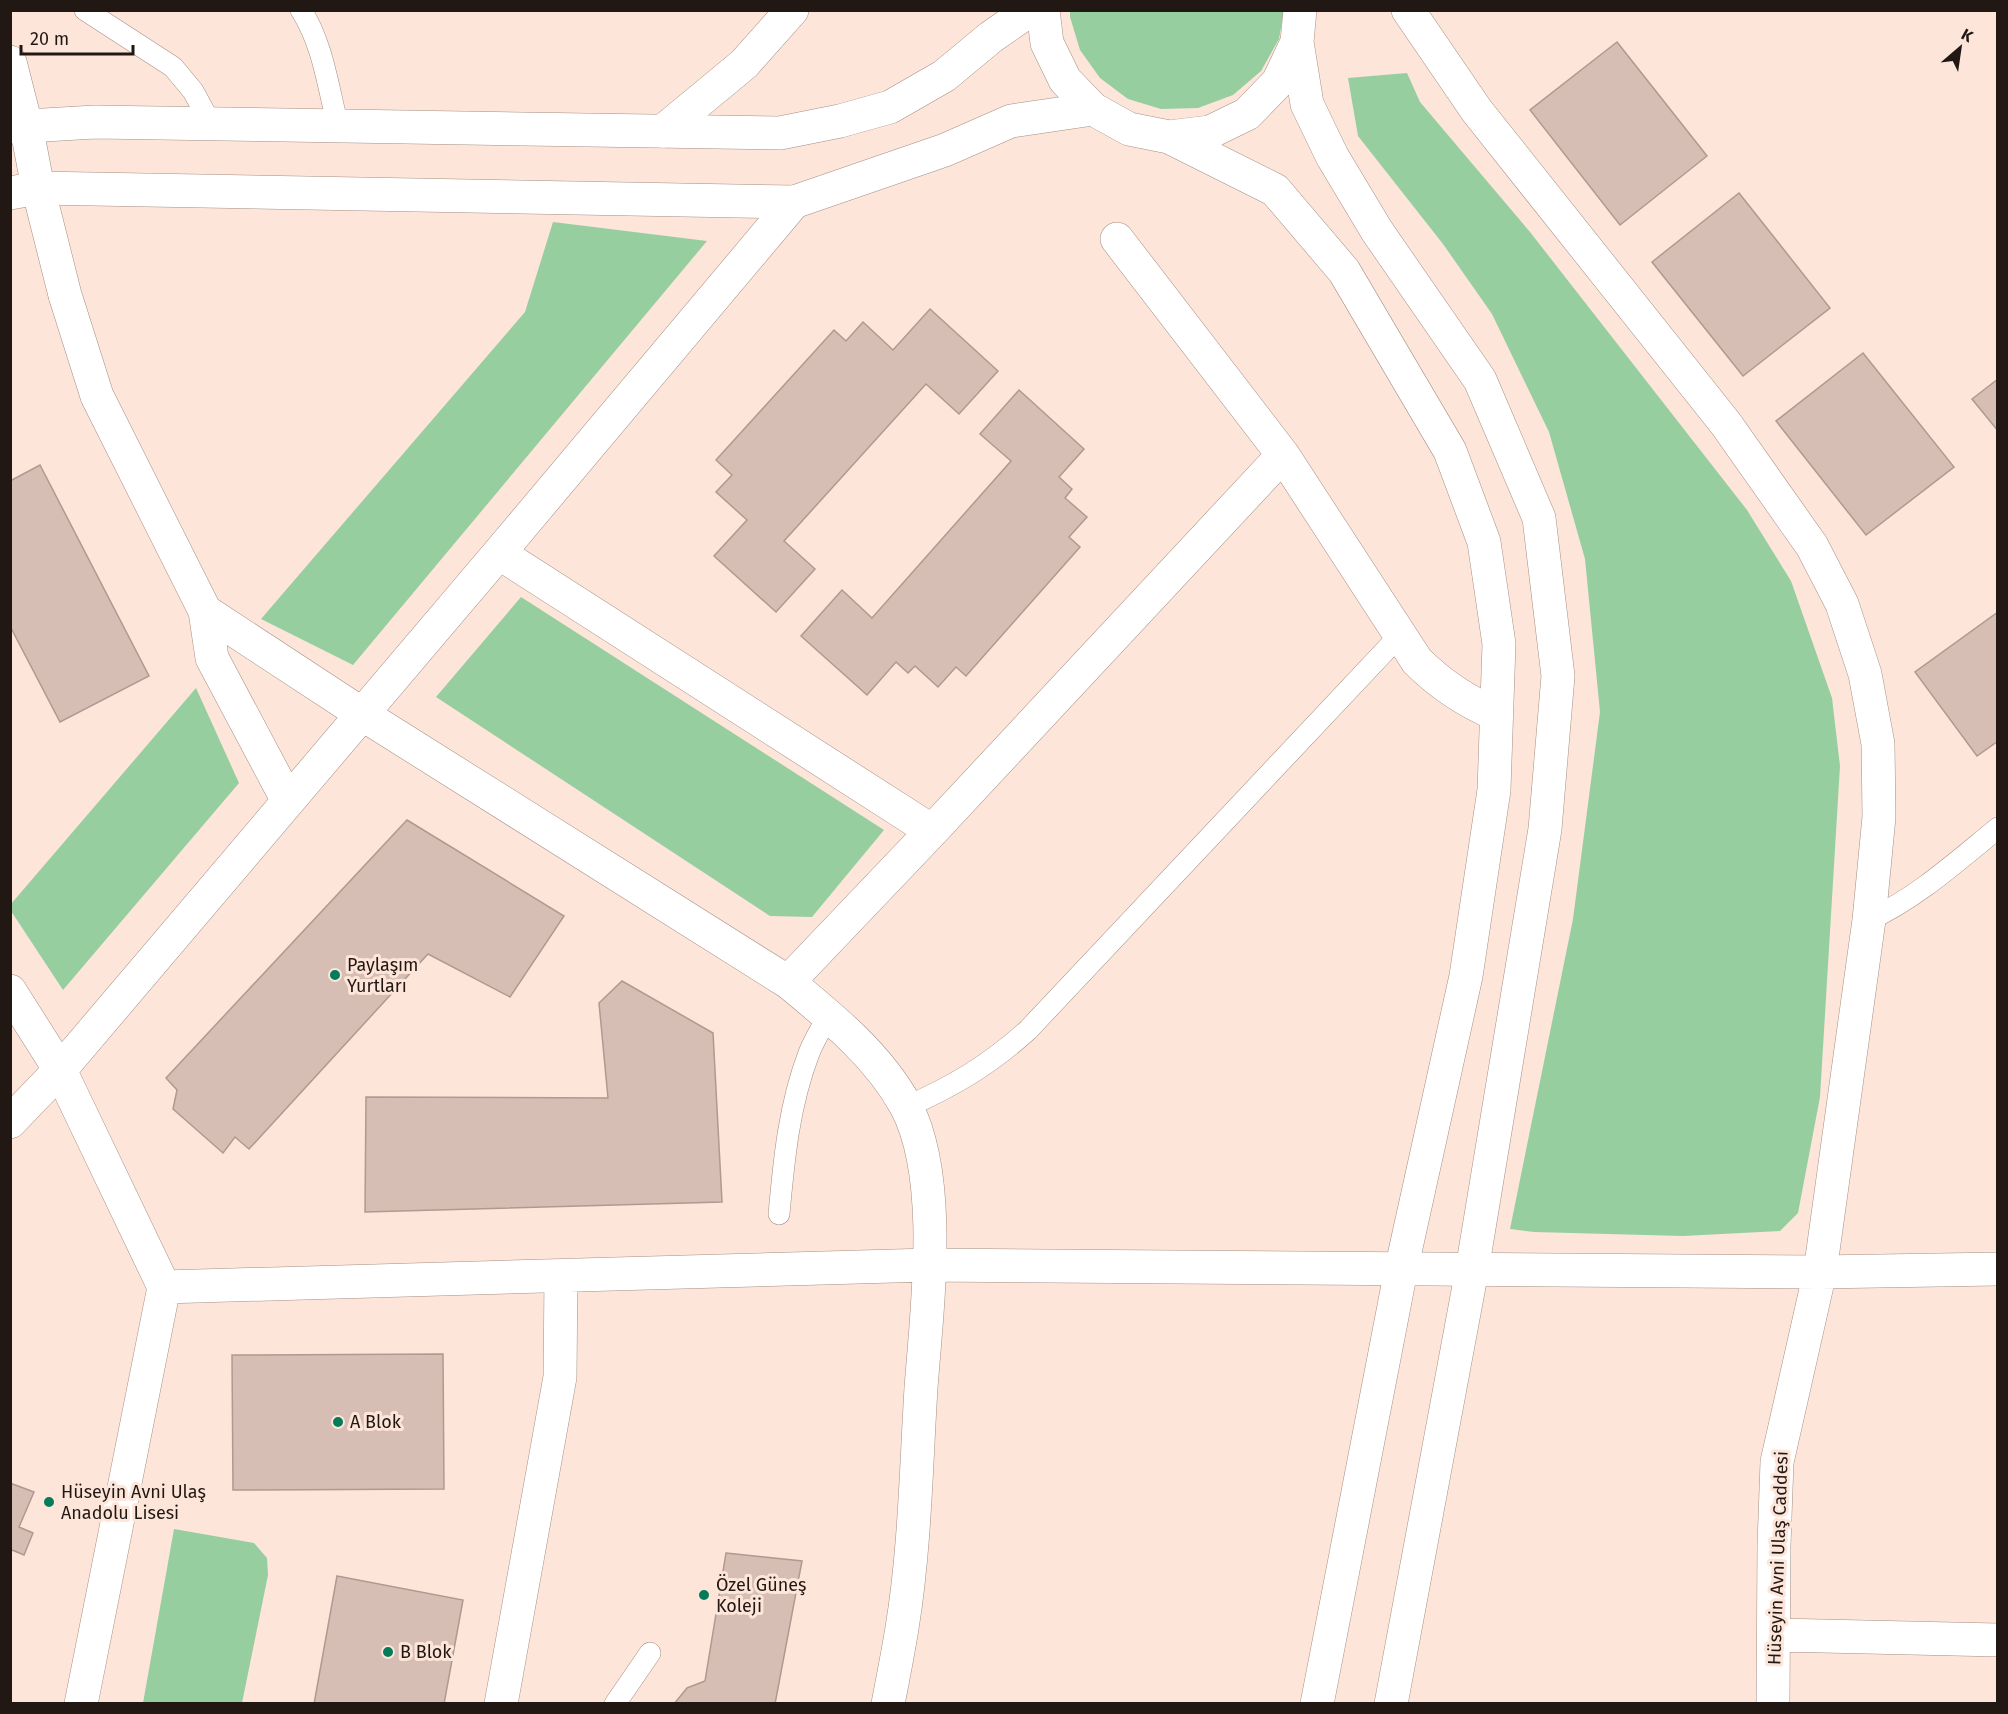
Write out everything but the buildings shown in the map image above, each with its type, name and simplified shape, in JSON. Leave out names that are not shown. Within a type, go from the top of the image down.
[{"type":"street","points":[[663,131],[744,64],[792,10]]},
{"type":"street","points":[[18,126],[96,122],[780,133],[840,121],[890,107],[944,76],[991,37],[1030,10]]},
{"type":"street","points":[[1043,10],[1047,43],[1065,80],[1093,110],[1129,129],[1169,137],[1275,190],[1344,271],[1450,451],[1484,542],[1499,644],[1494,790],[1466,976],[1401,1270],[1317,1704]]},
{"type":"street","name":"Hüseyin Avni Ulaş Caddesi","points":[[1408,10],[1477,111],[1726,424],[1812,546],[1837,594],[1865,674],[1878,744],[1879,818],[1869,920],[1820,1272],[1777,1462],[1773,1704]]},
{"type":"street","points":[[1169,137],[1210,132],[1247,114],[1278,82],[1299,26]]},
{"type":"street","points":[[1299,26],[1307,104],[1332,156],[1377,231],[1480,380],[1539,518],[1558,676],[1545,830],[1472,1270],[1391,1704]]},
{"type":"street","points":[[10,62],[24,191],[65,295],[97,396],[205,611],[212,658],[288,801]]},
{"type":"street","points":[[24,191],[794,202],[945,150],[1011,122],[1093,110]]},
{"type":"street","points":[[10,1122],[60,1070],[499,554],[794,202]]},
{"type":"street","points":[[1117,239],[1283,455],[1417,661],[1435,680],[1475,705],[1496,714]]},
{"type":"street","points":[[788,982],[1283,455]]},
{"type":"street","points":[[499,554],[932,831]]},
{"type":"street","points":[[205,611],[362,714],[788,982],[828,1015],[878,1062],[906,1107],[921,1148],[928,1212],[929,1265],[912,1539],[903,1627],[888,1704]]},
{"type":"street","points":[[10,991],[60,1070],[164,1287],[81,1704]]},
{"type":"street","points":[[164,1287],[929,1265],[1820,1272],[1998,1269]]},
{"type":"street","points":[[501,1704],[560,1377],[561,1276]]},
{"type":"street","points":[[1774,1635],[1998,1640]]},
{"type":"lane","points":[[85,10],[173,67],[193,91],[211,124]]},
{"type":"lane","points":[[301,10],[312,28],[338,126]]},
{"type":"lane","points":[[906,1107],[945,1090],[981,1069],[1028,1030],[1400,634]]},
{"type":"lane","points":[[1869,920],[1914,896],[1998,828]]},
{"type":"lane","points":[[779,1214],[785,1150],[794,1099],[809,1051],[828,1015]]},
{"type":"lane","points":[[615,1704],[650,1653]]},
{"type":"green space","points":[[1070,10],[1284,11],[1279,39],[1261,71],[1233,95],[1198,108],[1161,109],[1128,99],[1100,78],[1080,50]]},
{"type":"green space","points":[[1407,73],[1420,102],[1530,232],[1747,510],[1791,581],[1832,698],[1840,766],[1820,1097],[1798,1213],[1780,1231],[1683,1236],[1534,1232],[1510,1229],[1573,919],[1600,712],[1585,559],[1549,432],[1492,314],[1443,244],[1358,136],[1348,78]]},
{"type":"green space","points":[[553,222],[707,241],[353,665],[261,619],[525,312]]},
{"type":"green space","points":[[521,597],[884,830],[812,917],[770,916],[436,697]]},
{"type":"green space","points":[[196,688],[239,783],[63,990],[11,911],[11,904]]},
{"type":"green space","points":[[174,1529],[254,1543],[267,1558],[268,1575],[242,1703],[143,1703]]},
{"type":"place","name":"Paylaşım Yurtları","points":[[335,975]]},
{"type":"place","name":"A Blok","points":[[338,1422]]},
{"type":"place","name":"Hüseyin Avni Ulaş Anadolu Lisesi","points":[[49,1502]]},
{"type":"place","name":"Özel Güneş Koleji","points":[[704,1595]]},
{"type":"place","name":"B Blok","points":[[388,1652]]}]
